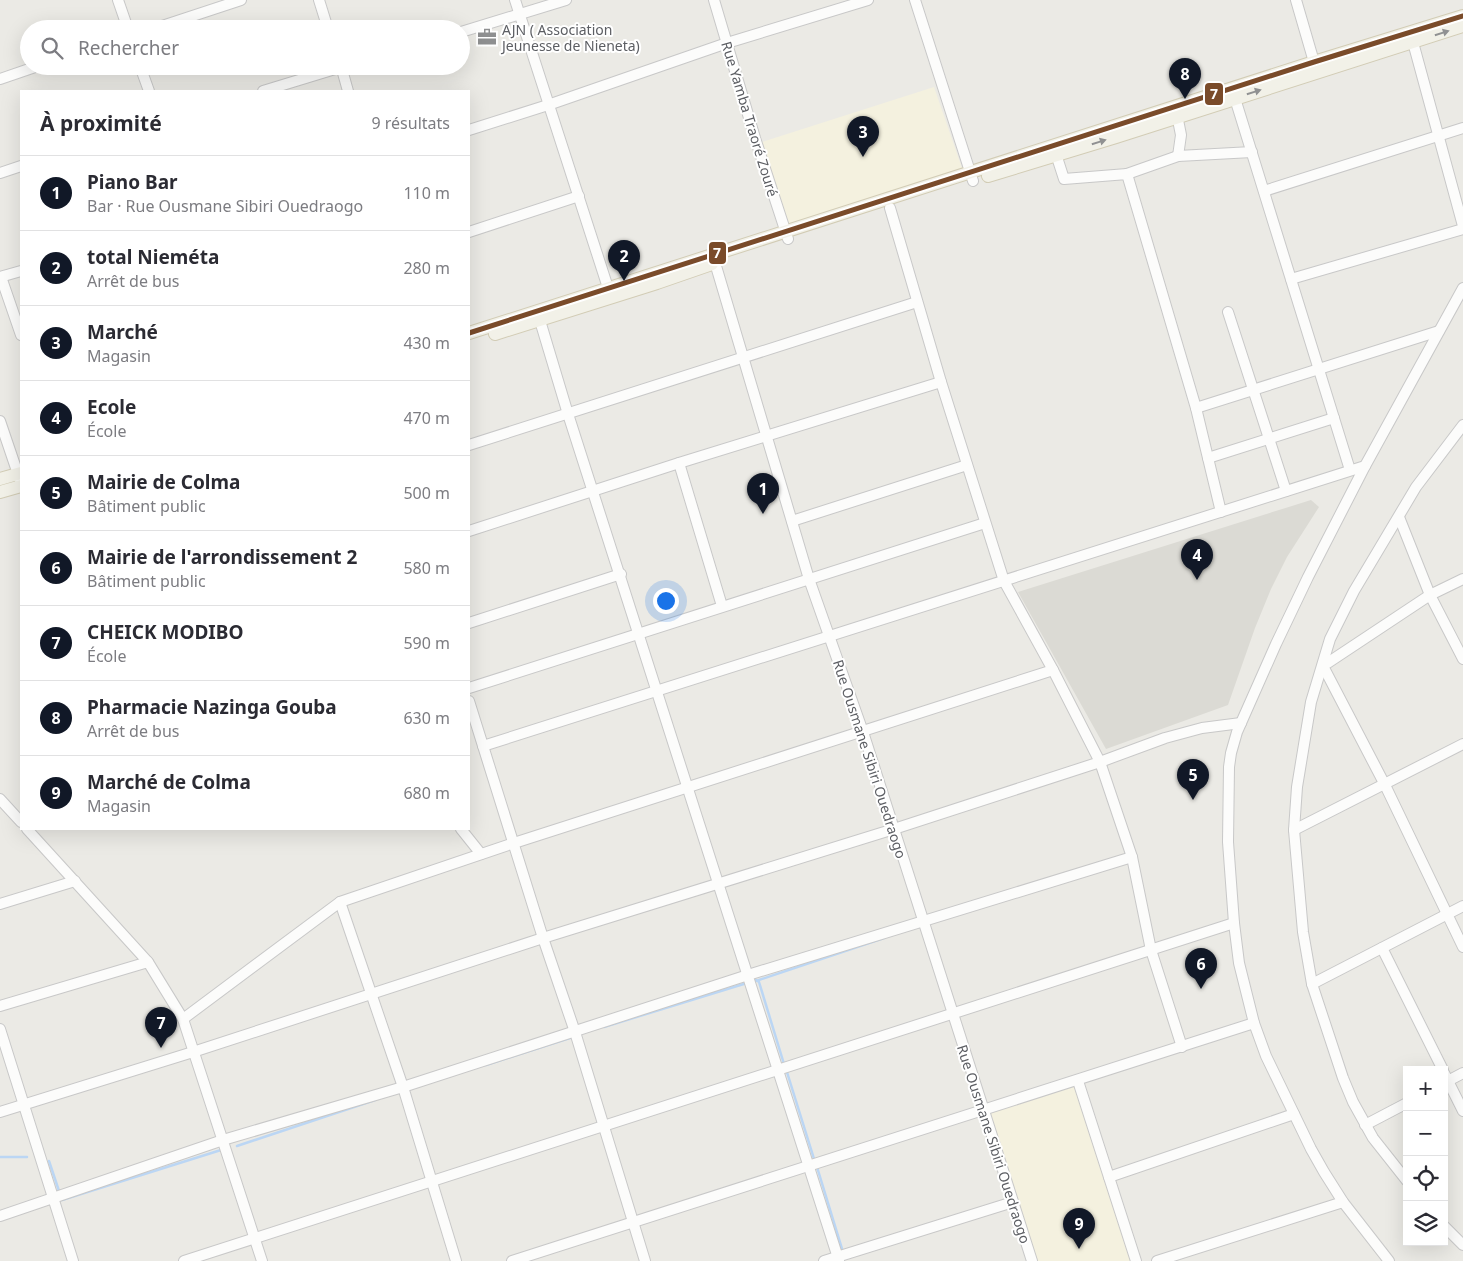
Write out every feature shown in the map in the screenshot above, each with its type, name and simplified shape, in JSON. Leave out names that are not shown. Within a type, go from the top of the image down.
[{"type":"main road","points":[[470,342],[538,316],[786,235],[1412,37],[1463,16]]},
{"type":"main road","points":[[1234,93],[1314,62],[1463,26]]},
{"type":"main road","points":[[786,235],[890,208],[972,177]]},
{"type":"main road","points":[[470,333],[538,316]]},
{"type":"main road","points":[[0,479],[20,480]]},
{"type":"main road","points":[[0,492],[20,480]]},
{"type":"street","points":[[118,0],[125,20]]},
{"type":"street","points":[[180,20],[241,0]]},
{"type":"street","points":[[319,0],[325,20]]},
{"type":"street","points":[[515,0],[610,293]]},
{"type":"street","points":[[470,29],[566,0]]},
{"type":"street","name":"Rue Yamba Traoré Zouré","points":[[714,0],[786,235]]},
{"type":"street","points":[[470,130],[548,105],[727,43],[868,0]]},
{"type":"street","points":[[915,0],[972,177]]},
{"type":"street","points":[[1296,0],[1314,62]]},
{"type":"street","points":[[1291,279],[1463,227],[1412,37]]},
{"type":"street","points":[[0,79],[20,72]]},
{"type":"street","points":[[143,75],[149,90]]},
{"type":"street","points":[[266,90],[316,75]]},
{"type":"street","points":[[344,75],[348,90]]},
{"type":"street","points":[[1234,93],[1350,470]]},
{"type":"street","points":[[1176,112],[1180,135],[1178,156]]},
{"type":"street","points":[[1264,191],[1463,128]]},
{"type":"street","points":[[1054,151],[1064,178],[1128,174],[1178,156],[1252,152]]},
{"type":"street","points":[[0,173],[20,166]]},
{"type":"street","points":[[1128,174],[1196,408],[1221,512]]},
{"type":"street","points":[[470,232],[579,196]]},
{"type":"street","points":[[890,208],[941,382],[1004,581],[1053,670],[1100,762],[1132,857],[1152,950],[1182,1047]]},
{"type":"street","name":"Rue Ousmane Sibiri Ouedraogo","points":[[713,259],[809,579],[863,732],[982,1110],[1032,1261]]},
{"type":"street","points":[[20,271],[1,277],[20,332]]},
{"type":"street","points":[[1389,1261],[1343,1202],[1324,1172],[1266,1056],[1254,1023],[1239,964],[1234,923],[1228,842],[1228,790],[1231,754],[1241,723],[1276,644],[1365,466],[1463,288]]},
{"type":"street","points":[[470,446],[917,302]]},
{"type":"street","points":[[1228,312],[1286,491]]},
{"type":"street","points":[[538,316],[839,1259]]},
{"type":"street","points":[[1196,408],[1439,331]]},
{"type":"street","points":[[470,531],[941,382]]},
{"type":"street","points":[[1208,458],[1334,418]]},
{"type":"street","points":[[0,421],[20,480]]},
{"type":"street","points":[[1403,1176],[1365,1125],[1343,1078],[1312,984],[1303,932],[1294,830],[1297,787],[1311,702],[1330,639],[1354,590],[1416,487],[1463,425]]},
{"type":"street","points":[[679,464],[722,606]]},
{"type":"street","points":[[792,521],[967,465]]},
{"type":"street","points":[[483,746],[1365,466]]},
{"type":"street","points":[[1398,517],[1430,596],[1463,659]]},
{"type":"street","points":[[470,688],[985,523]]},
{"type":"street","points":[[470,623],[621,574]]},
{"type":"street","points":[[1323,666],[1430,596],[1463,579]]},
{"type":"street","points":[[1323,666],[1385,785],[1463,947]]},
{"type":"street","points":[[183,1019],[340,902],[689,786],[1053,670]]},
{"type":"street","points":[[470,704],[542,938],[575,1032],[645,1261]]},
{"type":"street","points":[[0,1112],[193,1052],[542,938],[894,829],[1100,762],[1165,738],[1202,728],[1241,723]]},
{"type":"street","points":[[1294,830],[1463,744]]},
{"type":"street","points":[[0,799],[20,821]]},
{"type":"street","points":[[28,830],[148,962],[183,1019],[262,1261]]},
{"type":"street","points":[[462,830],[481,854]]},
{"type":"street","points":[[0,1216],[223,1140],[403,1087],[748,975],[1132,857]]},
{"type":"street","points":[[0,904],[75,881]]},
{"type":"street","points":[[340,902],[403,1087],[456,1261]]},
{"type":"street","points":[[1312,984],[1463,906]]},
{"type":"street","points":[[184,1261],[1234,923]]},
{"type":"street","points":[[1382,948],[1440,1066]]},
{"type":"street","points":[[0,1006],[148,962]]},
{"type":"street","points":[[512,1261],[1254,1023]]},
{"type":"street","points":[[0,1029],[72,1261]]},
{"type":"street","points":[[1448,1078],[1463,1073]]},
{"type":"street","points":[[1078,1081],[1136,1261]]},
{"type":"street","points":[[1448,1083],[1463,1111]]},
{"type":"street","points":[[1365,1125],[1403,1105]]},
{"type":"street","points":[[1109,1177],[1294,1114]]},
{"type":"street","points":[[824,1261],[839,1259],[1013,1202]]},
{"type":"street","points":[[1157,1261],[1343,1202]]},
{"type":"street","points":[[1448,1230],[1461,1241]]},
{"type":"shaded area","points":[[934,87],[963,171],[789,227],[762,142]]},
{"type":"shaded area","points":[[1311,500],[1319,507],[1287,557],[1271,589],[1228,705],[1106,749],[1018,592]]},
{"type":"shaded area","points":[[1078,1081],[1136,1261],[1032,1261],[982,1110]]},
{"type":"waterway","points":[[753,982],[884,938]]},
{"type":"waterway","points":[[756,980],[759,982],[784,1064]]},
{"type":"waterway","points":[[604,1027],[747,983]]},
{"type":"waterway","points":[[486,1065],[573,1037]]},
{"type":"waterway","points":[[786,1069],[815,1162]]},
{"type":"waterway","points":[[237,1146],[375,1100]]},
{"type":"waterway","points":[[62,1200],[221,1150]]},
{"type":"waterway","points":[[0,1157],[27,1157]]},
{"type":"waterway","points":[[49,1161],[59,1191]]},
{"type":"waterway","points":[[817,1167],[843,1252]]},
{"type":"transit line","name":"7","points":[[470,333],[1463,16]]},
{"type":"place","name":"AJN ( Association Jeunesse de Nieneta)","points":[[487,37]]},
{"type":"place","name":"Pharmacie Nazinga Gouba","points":[[1185,99]]},
{"type":"place","name":"Marché","points":[[863,157]]},
{"type":"place","name":"total Nieméta","points":[[624,281]]},
{"type":"place","name":"Piano Bar","points":[[763,514]]},
{"type":"place","name":"Ecole","points":[[1197,580]]},
{"type":"place","name":"Mairie de Colma","points":[[1193,800]]},
{"type":"place","name":"Mairie de l'arrondissement 2","points":[[1201,989]]},
{"type":"place","name":"CHEICK MODIBO","points":[[161,1048]]},
{"type":"place","name":"Marché de Colma","points":[[1079,1249]]}]
